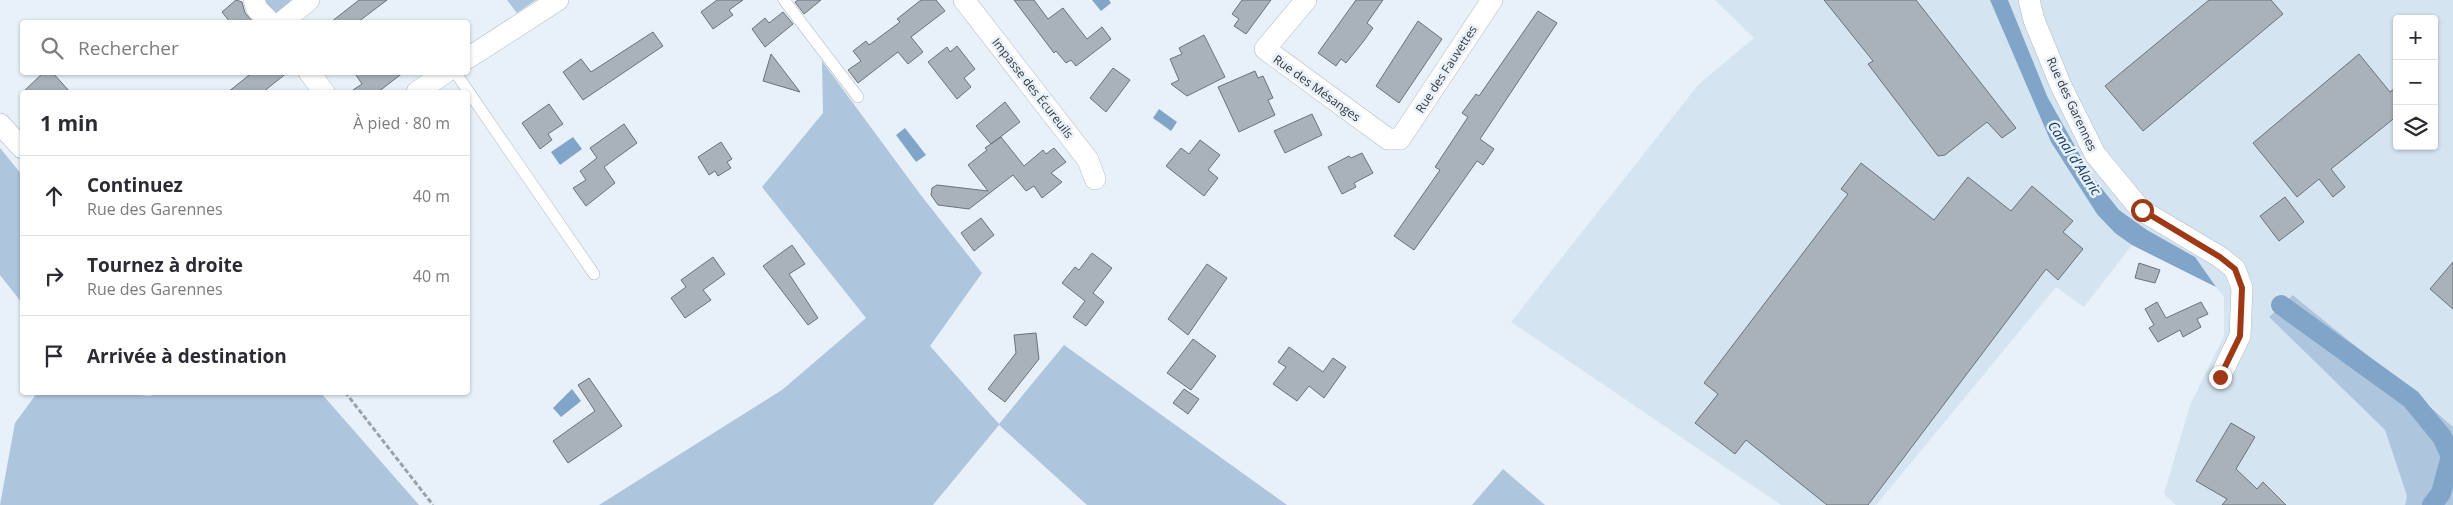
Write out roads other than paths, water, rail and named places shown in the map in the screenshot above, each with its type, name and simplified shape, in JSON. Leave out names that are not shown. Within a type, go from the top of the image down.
[{"type":"street","points":[[254,0],[257,9],[268,20]]},
{"type":"street","points":[[284,20],[309,0]]},
{"type":"street","points":[[470,57],[558,0]]},
{"type":"street","name":"Impasse des Écureuils","points":[[964,0],[1088,160],[1095,179]]},
{"type":"street","name":"Rue des Mésanges","points":[[1306,0],[1265,49],[1388,139],[1400,139]]},
{"type":"street","name":"Rue des Fauvettes","points":[[1400,139],[1492,0]]},
{"type":"street","name":"Rue des Garennes","points":[[2029,0],[2034,20],[2061,86],[2095,154],[2142,210],[2220,257],[2235,269],[2242,288],[2240,336],[2220,377]]},
{"type":"street","points":[[311,75],[322,90]]},
{"type":"street","points":[[420,90],[442,75]]},
{"type":"street","points":[[0,124],[20,146]]},
{"type":"lane","points":[[784,0],[858,97]]},
{"type":"lane","points":[[457,75],[467,90]]},
{"type":"lane","points":[[470,94],[594,274]]},
{"type":"water","points":[[1092,0],[1109,0],[1111,3],[1101,11]]},
{"type":"water","points":[[1990,0],[2008,0],[2047,96],[2091,175],[2119,210],[2147,230],[2195,257],[2216,287],[2132,245],[2115,233],[2097,214],[2051,142]]},
{"type":"water","points":[[1159,109],[1177,122],[1171,131],[1153,118]]},
{"type":"water","points":[[905,128],[926,155],[916,162],[896,135]]},
{"type":"water","points":[[573,137],[582,149],[560,165],[551,152]]},
{"type":"water","points":[[572,389],[581,401],[561,417],[553,408]]},
{"type":"waterway","name":"Canal d'Alaric","points":[[2281,305],[2411,399],[2442,437],[2451,456],[2441,493],[2432,505]]}]
